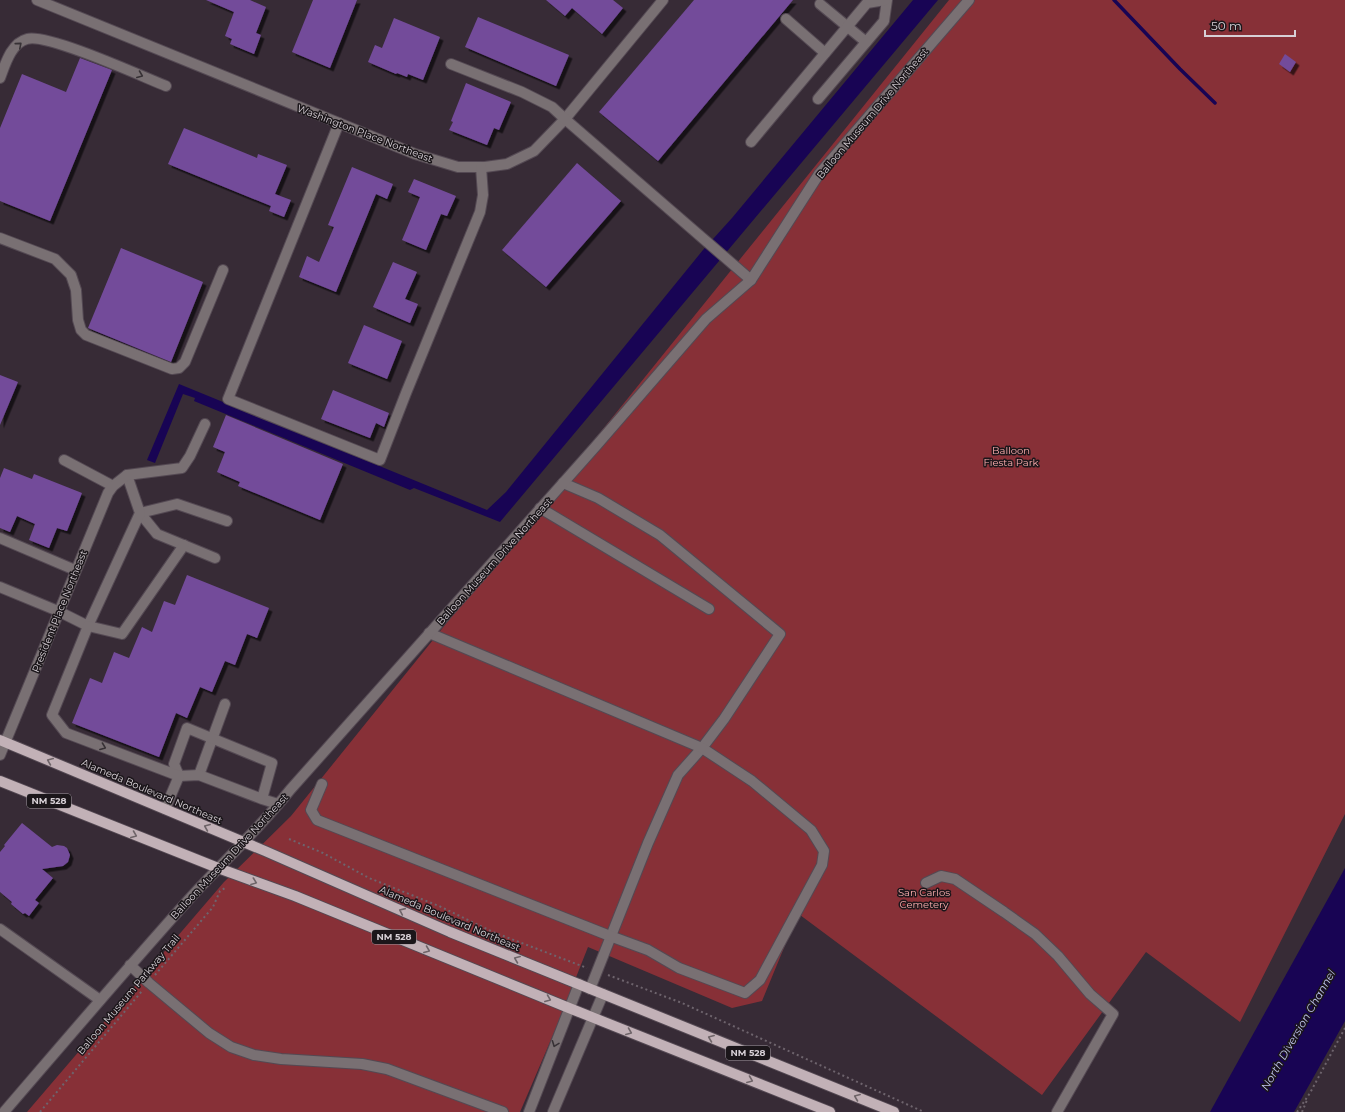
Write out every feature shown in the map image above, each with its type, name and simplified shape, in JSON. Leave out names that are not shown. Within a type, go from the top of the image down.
[{"type":"main road","name":"Alameda Boulevard Northeast","points":[[3,741],[243,842],[450,932],[894,1112]]},
{"type":"main road","name":"NM 528","points":[[0,781],[218,868],[295,896],[569,1008],[830,1112]]},
{"type":"street","name":"Washington Place Northeast","points":[[37,0],[415,154],[458,167],[481,168],[507,164],[534,151],[564,119],[658,2]]},
{"type":"street","points":[[752,142],[866,1],[886,0],[884,21],[818,99]]},
{"type":"street","name":"Balloon Museum Drive Northeast","points":[[4,1112],[130,965],[218,868],[270,815],[278,804],[706,319],[751,280],[819,174],[969,0]]},
{"type":"street","points":[[820,4],[866,42]]},
{"type":"street","points":[[786,19],[825,53]]},
{"type":"street","points":[[0,78],[9,57],[20,42],[27,39],[39,38],[68,47],[166,86]]},
{"type":"street","points":[[452,64],[522,92],[552,107],[751,280]]},
{"type":"street","points":[[339,123],[228,398],[380,460],[480,212],[483,195],[481,168]]},
{"type":"street","points":[[0,238],[55,259],[71,275],[76,290],[78,320],[81,330],[86,335],[172,369],[179,368],[185,362],[224,270]]},
{"type":"street","points":[[205,424],[190,456],[182,468],[127,475],[140,513],[157,534],[215,558]]},
{"type":"street","points":[[64,460],[113,486]]},
{"type":"street","name":"President Place Northeast","points":[[0,755],[3,741],[103,502],[113,486],[127,475]]},
{"type":"street","points":[[563,482],[598,498],[660,535],[780,634],[724,719],[702,748],[678,775],[648,843],[590,989]]},
{"type":"street","points":[[140,513],[177,504],[227,521]]},
{"type":"street","points":[[540,508],[709,609]]},
{"type":"street","points":[[140,513],[88,626],[52,716],[66,733],[175,774],[199,775],[262,800],[278,804]]},
{"type":"street","points":[[0,538],[75,570]]},
{"type":"street","points":[[0,587],[58,611],[88,626],[122,634],[184,545]]},
{"type":"street","points":[[322,784],[311,810],[317,820],[648,950],[679,968],[745,993],[760,980],[822,865],[824,852],[811,830],[752,781],[702,748],[429,633]]},
{"type":"street","points":[[199,775],[225,704]]},
{"type":"street","points":[[165,809],[175,774],[174,764],[187,728],[272,763],[262,800]]},
{"type":"street","points":[[926,883],[941,876],[955,879],[1010,916],[1035,934],[1058,956],[1090,994],[1113,1014],[1057,1112]]},
{"type":"street","points":[[0,929],[100,1000]]},
{"type":"street","points":[[130,965],[149,983],[209,1033],[231,1047],[254,1055],[280,1059],[362,1064],[387,1069],[503,1112]]},
{"type":"street","points":[[529,1112],[579,984]]},
{"type":"street","points":[[553,1112],[603,994]]},
{"type":"path","name":"Balloon Museum Parkway Trail","points":[[40,1112],[213,907],[220,890],[227,887]]},
{"type":"path","points":[[1302,1112],[1310,1093],[1345,1028]]},
{"type":"path","points":[[1297,1112],[1310,1093]]},
{"type":"green space","name":"Balloon Fiesta Park","points":[[949,0],[1345,0],[1345,814],[1240,1022],[1146,952],[1042,1095],[800,915],[800,909],[762,1001],[732,1008],[588,947],[556,1028],[520,1112],[27,1112],[224,882],[291,816]]},
{"type":"water","points":[[913,0],[938,0],[500,522],[414,488],[410,490],[194,401],[195,398],[183,394],[155,463],[147,460],[179,384],[487,510],[506,492],[703,250],[732,218]]},
{"type":"water","name":"North Diversion Channel","points":[[1345,868],[1345,1021],[1294,1112],[1210,1112]]},
{"type":"building","points":[[206,0],[250,0],[266,7],[256,33],[261,35],[254,54],[230,44],[232,39],[225,36],[234,12]]},
{"type":"building","points":[[313,0],[357,0],[330,68],[292,52]]},
{"type":"building","points":[[546,0],[613,0],[623,8],[602,34],[572,8],[565,16]]},
{"type":"building","points":[[694,0],[793,0],[658,161],[599,112]]},
{"type":"building","points":[[478,17],[569,55],[556,86],[465,47]]},
{"type":"building","points":[[394,18],[440,37],[423,80],[408,74],[407,77],[397,73],[396,74],[368,62],[375,45],[382,48]]},
{"type":"building","points":[[1285,54],[1296,62],[1290,72],[1279,64]]},
{"type":"building","points":[[80,58],[112,70],[50,221],[0,201],[0,128],[22,74],[66,92]]},
{"type":"building","points":[[466,83],[511,102],[499,130],[494,128],[487,145],[449,130]]},
{"type":"building","points":[[184,128],[257,158],[258,154],[287,165],[275,194],[291,200],[284,217],[269,211],[271,206],[168,164]]},
{"type":"building","points":[[577,163],[621,201],[546,287],[502,250]]},
{"type":"building","points":[[352,167],[393,184],[387,199],[376,194],[336,292],[299,277],[307,256],[319,262],[334,227],[328,225]]},
{"type":"building","points":[[414,179],[456,196],[447,216],[441,214],[426,250],[402,240],[420,197],[408,192]]},
{"type":"building","points":[[121,248],[203,282],[171,362],[88,328]]},
{"type":"building","points":[[393,262],[417,272],[405,299],[418,304],[410,323],[373,307]]},
{"type":"building","points":[[364,325],[402,341],[387,379],[348,363]]},
{"type":"building","points":[[0,375],[18,382],[0,425]]},
{"type":"building","points":[[333,390],[389,413],[384,427],[376,423],[370,438],[321,419]]},
{"type":"building","points":[[226,415],[343,464],[320,520],[238,486],[240,482],[217,472],[225,452],[213,447]]},
{"type":"building","points":[[4,468],[32,479],[34,474],[82,493],[67,531],[57,528],[49,548],[29,540],[35,524],[17,516],[10,532],[0,528],[0,478]]},
{"type":"building","points":[[187,575],[269,608],[257,638],[247,634],[235,665],[225,661],[212,692],[200,687],[187,718],[176,713],[159,757],[72,723],[90,678],[102,683],[114,652],[129,658],[142,627],[152,632],[164,601],[175,605]]},
{"type":"building","points":[[22,823],[52,847],[57,845],[67,848],[70,855],[68,862],[63,866],[42,869],[53,878],[35,900],[39,903],[29,916],[25,913],[23,914],[0,892],[0,852]]},
{"type":"waterway","points":[[1114,0],[1215,103]]},
{"type":"park label","name":"San Carlos Cemetery","points":[[924,898]]}]
